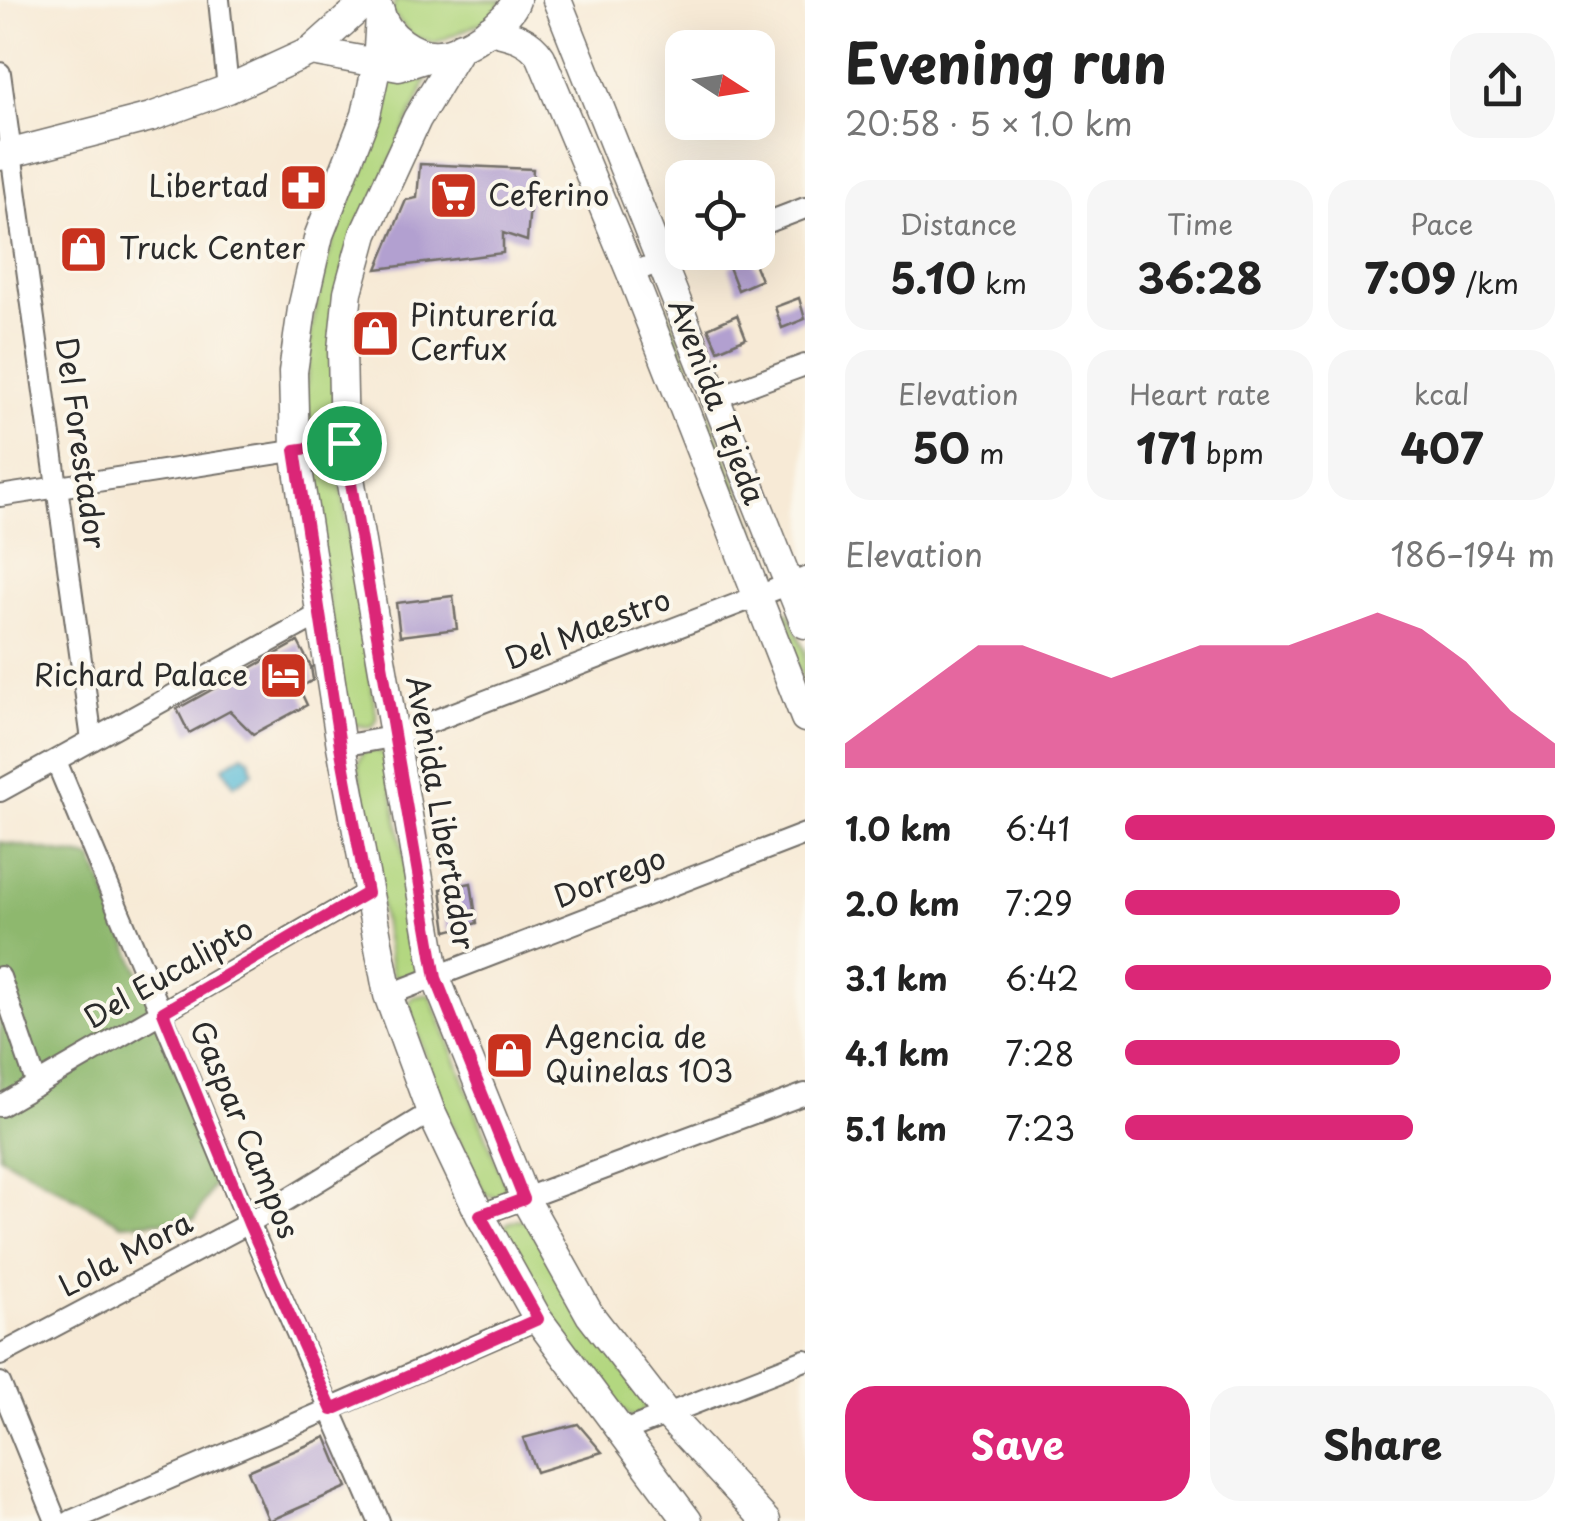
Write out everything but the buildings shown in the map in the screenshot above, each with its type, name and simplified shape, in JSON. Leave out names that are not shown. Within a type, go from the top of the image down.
[{"type":"main road","name":"Avenida Tejeda","points":[[557,0],[665,237]]},
{"type":"main road","points":[[310,52],[399,67],[450,50],[489,30],[509,15],[516,1]]},
{"type":"main road","points":[[5,155],[151,117],[228,89],[310,52],[376,5]]},
{"type":"main road","points":[[376,5],[399,41],[415,50],[450,50]]},
{"type":"main road","points":[[376,5],[377,64],[366,115],[319,234],[293,372],[295,450],[340,746],[367,893],[388,995],[431,1112],[480,1215],[538,1319],[624,1430],[680,1519]]},
{"type":"main road","name":"Avenida Tejeda","points":[[489,30],[520,37],[536,48],[541,57],[631,274],[805,718]]},
{"type":"main road","name":"Avenida Libertador","points":[[450,50],[364,234],[348,292],[342,349],[344,443],[436,978],[524,1199],[590,1315],[666,1413],[766,1521]]},
{"type":"main road","name":"Avenida Tejeda","points":[[678,270],[715,398],[797,581],[805,624]]},
{"type":"street","points":[[219,0],[228,89]]},
{"type":"street","name":"Del Forestador","points":[[0,73],[5,155],[92,740]]},
{"type":"street","points":[[775,219],[805,208]]},
{"type":"street","points":[[631,274],[665,261]]},
{"type":"street","points":[[715,398],[805,365]]},
{"type":"street","points":[[0,496],[344,443]]},
{"type":"street","name":"Del Maestro","points":[[340,746],[392,737],[797,581]]},
{"type":"street","points":[[0,791],[322,613]]},
{"type":"street","name":"Gaspar Campos","points":[[56,761],[249,1224],[379,1521]]},
{"type":"street","name":"Dorrego","points":[[388,995],[805,834]]},
{"type":"street","name":"Del Eucalipto","points":[[0,1106],[367,893]]},
{"type":"street","points":[[0,977],[37,1085]]},
{"type":"street","points":[[480,1215],[805,1094]]},
{"type":"street","name":"Lola Mora","points":[[0,1355],[249,1224],[431,1112]]},
{"type":"street","points":[[72,1521],[538,1319]]},
{"type":"street","points":[[624,1430],[805,1360]]},
{"type":"street","points":[[0,1382],[56,1521]]},
{"type":"green space","points":[[395,0],[503,0],[490,19],[435,43],[413,37],[392,13]]},
{"type":"green space","points":[[427,79],[345,268],[333,426],[322,437],[305,432],[311,330],[326,264],[380,92],[391,80]]},
{"type":"green space","points":[[664,302],[775,582],[765,586],[655,305]]},
{"type":"green space","points":[[317,460],[332,463],[340,475],[377,720],[372,727],[354,725],[347,719],[308,476]]},
{"type":"green space","points":[[782,610],[789,613],[805,652],[805,685],[776,617]]},
{"type":"green space","points":[[376,750],[385,755],[425,967],[410,980],[392,975],[358,764],[363,751]]},
{"type":"green space","points":[[0,842],[92,858],[221,1171],[195,1219],[122,1224],[0,1156]]},
{"type":"green space","points":[[430,994],[509,1194],[503,1198],[485,1195],[440,1102],[408,1004],[413,997]]},
{"type":"green space","points":[[518,1219],[528,1221],[646,1404],[640,1415],[631,1417],[597,1384],[545,1308],[503,1238],[506,1224]]},
{"type":"water","points":[[243,754],[250,759],[253,773],[234,785],[223,767]]},
{"type":"place","name":"Libertad","points":[[304,187]]},
{"type":"place","name":"Ceferino","points":[[453,196]]},
{"type":"place","name":"Truck Center","points":[[84,249]]},
{"type":"place","name":"Pinturería Cerfux","points":[[375,333]]},
{"type":"place","name":"Richard Palace","points":[[283,676]]},
{"type":"place","name":"Agencia de Quinelas 103","points":[[510,1055]]},
{"type":"route","points":[[344,443],[436,978],[524,1199],[480,1215],[538,1319],[332,1410],[249,1224],[163,1012],[367,893],[340,746],[295,450],[344,443]]}]
